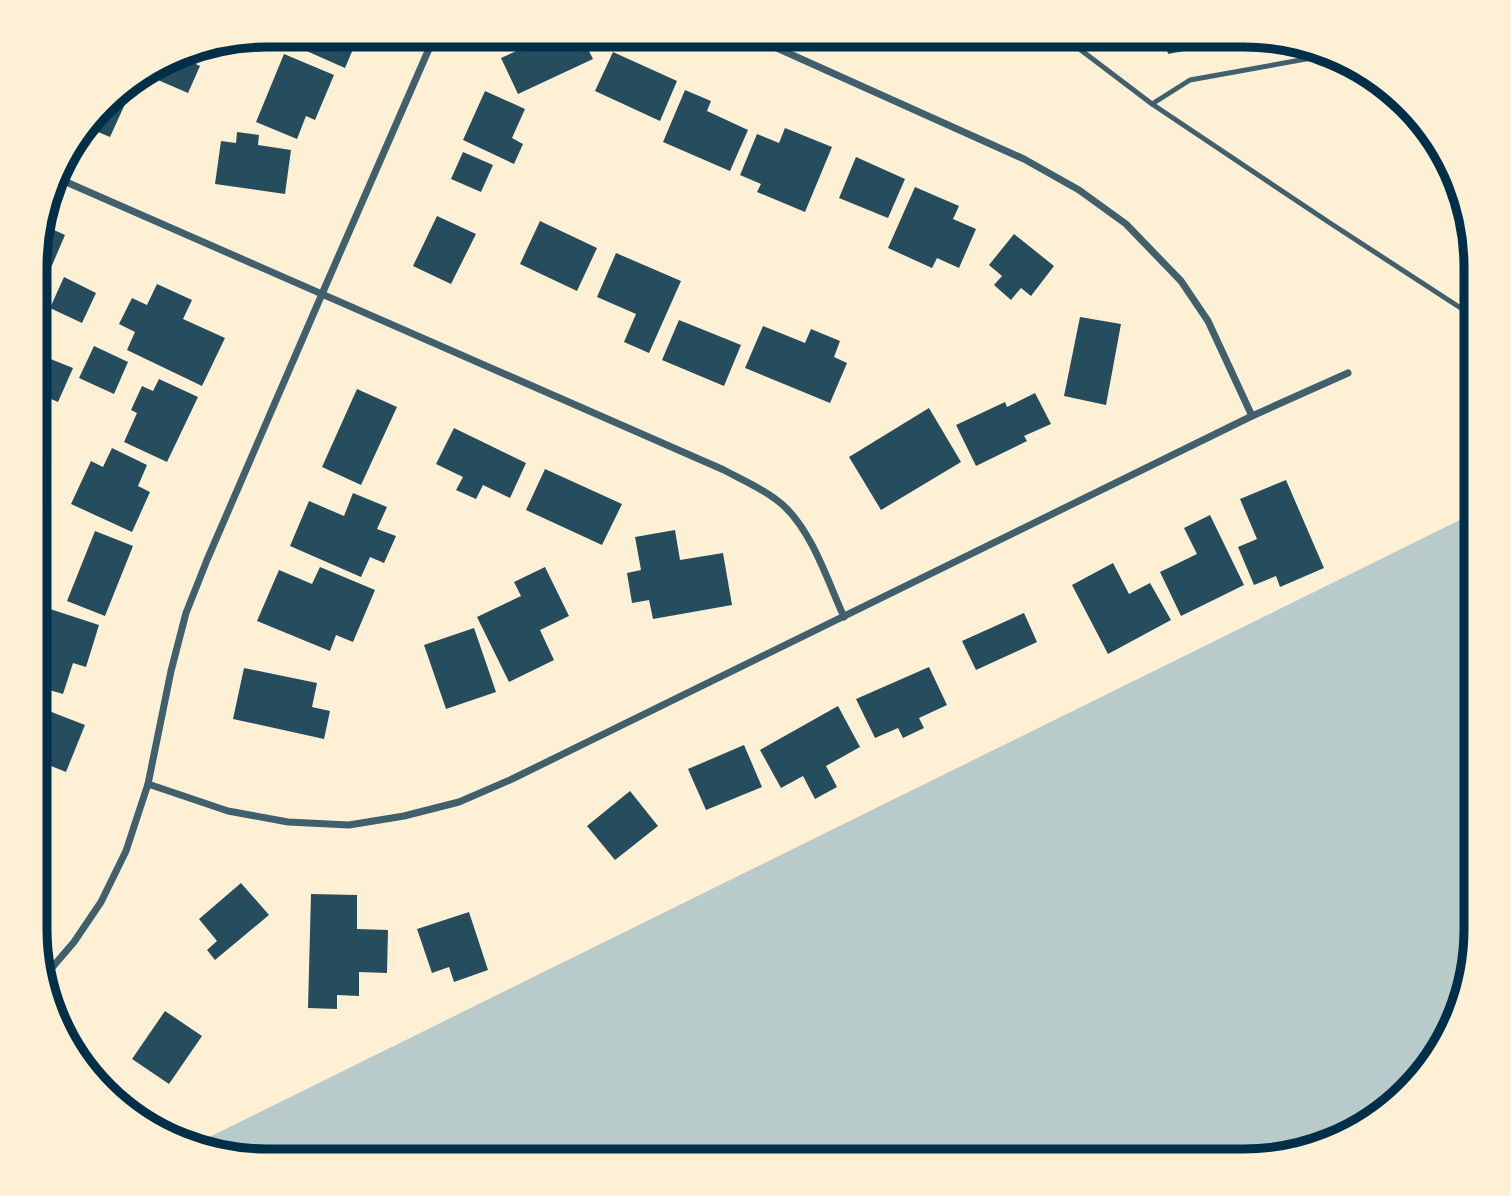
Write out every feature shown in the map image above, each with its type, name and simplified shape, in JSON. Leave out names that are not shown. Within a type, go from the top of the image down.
[{"type":"street","points":[[51,969],[74,942],[101,902],[126,851],[149,784],[171,671],[186,613],[429,48]]},
{"type":"street","points":[[777,48],[1024,159],[1079,190],[1126,224],[1181,281],[1208,321],[1252,416]]},
{"type":"street","points":[[65,181],[724,470],[756,487],[784,506],[805,531],[844,617]]},
{"type":"street","points":[[149,784],[228,811],[288,822],[349,825],[404,816],[459,802],[510,780],[1252,416],[1348,373]]},
{"type":"lane","points":[[1077,48],[1152,104],[1464,310]]},
{"type":"lane","points":[[1152,104],[1190,80],[1311,58]]},
{"type":"shaded area","points":[[1464,518],[1463,943],[1460,971],[1447,1013],[1427,1051],[1409,1074],[1378,1103],[1341,1126],[1300,1141],[1243,1149],[253,1148],[225,1145],[205,1139]]},
{"type":"building","points":[[302,48],[353,48],[345,68]]},
{"type":"building","points":[[523,48],[588,48],[593,59],[518,94],[501,58]]},
{"type":"building","points":[[1167,48],[1200,48],[1168,54]]},
{"type":"building","points":[[613,52],[677,81],[660,121],[595,91]]},
{"type":"building","points":[[284,54],[334,75],[315,120],[306,116],[297,139],[256,122]]},
{"type":"building","points":[[190,62],[200,66],[188,93],[158,80],[160,75]]},
{"type":"building","points":[[685,90],[711,101],[707,111],[748,130],[730,171],[663,142]]},
{"type":"building","points":[[485,91],[525,109],[512,138],[523,144],[514,164],[463,140]]},
{"type":"building","points":[[128,97],[110,137],[95,131]]},
{"type":"building","points":[[785,128],[832,147],[805,212],[757,192],[761,184],[740,175],[757,134],[779,143]]},
{"type":"building","points":[[237,132],[259,135],[258,145],[291,150],[285,194],[215,184],[221,141],[236,143]]},
{"type":"building","points":[[463,152],[493,165],[481,192],[451,179]]},
{"type":"building","points":[[856,157],[905,179],[888,218],[839,198]]},
{"type":"building","points":[[915,187],[959,206],[953,219],[976,229],[959,268],[937,258],[932,268],[888,248]]},
{"type":"building","points":[[437,216],[476,234],[451,284],[413,266]]},
{"type":"building","points":[[540,221],[597,248],[577,291],[520,264]]},
{"type":"building","points":[[51,229],[65,235],[47,277]]},
{"type":"building","points":[[1014,234],[1054,266],[1031,296],[1021,288],[1011,300],[994,285],[1002,276],[989,265]]},
{"type":"building","points":[[616,253],[681,281],[649,353],[624,342],[636,314],[597,297]]},
{"type":"building","points":[[64,277],[96,293],[82,323],[50,308]]},
{"type":"building","points":[[157,284],[192,300],[183,319],[225,338],[202,386],[127,350],[135,332],[119,324],[132,298],[147,305]]},
{"type":"building","points":[[1080,317],[1121,324],[1106,405],[1064,396]]},
{"type":"building","points":[[679,320],[741,345],[724,386],[662,360]]},
{"type":"building","points":[[763,326],[805,343],[811,329],[840,341],[834,357],[847,363],[830,403],[745,368]]},
{"type":"building","points":[[94,346],[128,362],[114,394],[79,378]]},
{"type":"building","points":[[47,358],[73,368],[58,402],[47,397]]},
{"type":"building","points":[[159,379],[198,397],[167,462],[124,442],[137,413],[131,410],[142,386],[153,391]]},
{"type":"building","points":[[357,389],[397,407],[361,485],[322,467]]},
{"type":"building","points":[[1035,393],[1051,424],[1024,436],[1027,441],[976,466],[956,425],[1005,402],[1007,407]]},
{"type":"building","points":[[929,408],[961,462],[881,510],[849,457]]},
{"type":"building","points":[[454,428],[526,463],[510,498],[483,485],[476,499],[456,490],[463,477],[436,464]]},
{"type":"building","points":[[112,448],[147,465],[138,486],[150,492],[132,532],[71,504],[91,461],[103,467]]},
{"type":"building","points":[[545,469],[622,504],[602,545],[526,510]]},
{"type":"building","points":[[1286,480],[1324,568],[1280,587],[1276,576],[1254,585],[1238,547],[1257,539],[1240,499]]},
{"type":"building","points":[[353,493],[387,507],[377,529],[396,536],[384,563],[370,557],[361,577],[290,546],[309,501],[344,516]]},
{"type":"building","points":[[1210,515],[1244,585],[1181,616],[1160,572],[1197,554],[1184,528]]},
{"type":"building","points":[[675,530],[680,560],[723,553],[732,605],[653,619],[649,600],[632,603],[627,573],[641,570],[635,537]]},
{"type":"building","points":[[95,531],[133,546],[105,616],[67,601]]},
{"type":"building","points":[[1113,563],[1129,594],[1150,583],[1171,620],[1108,654],[1072,585]]},
{"type":"building","points":[[320,567],[375,590],[353,642],[336,635],[330,651],[257,621],[279,570],[312,584]]},
{"type":"building","points":[[545,567],[569,616],[540,630],[554,660],[509,682],[477,617],[521,596],[514,582]]},
{"type":"building","points":[[48,608],[99,625],[86,667],[73,663],[63,694],[48,689]]},
{"type":"building","points":[[1024,613],[1037,642],[976,670],[962,641]]},
{"type":"building","points":[[474,628],[496,692],[446,709],[424,645]]},
{"type":"building","points":[[929,667],[947,705],[919,718],[924,728],[903,738],[898,728],[875,738],[856,699]]},
{"type":"building","points":[[244,668],[317,683],[312,707],[330,711],[324,739],[233,719]]},
{"type":"building","points":[[838,706],[860,747],[826,766],[837,787],[815,799],[803,776],[781,788],[760,750]]},
{"type":"building","points":[[48,711],[85,725],[66,772],[48,765]]},
{"type":"building","points":[[744,745],[762,787],[706,810],[688,769]]},
{"type":"building","points":[[630,791],[658,826],[615,860],[587,826]]},
{"type":"building","points":[[241,883],[269,915],[215,960],[207,950],[217,941],[199,919]]},
{"type":"building","points":[[311,894],[357,895],[357,929],[388,930],[387,973],[359,972],[359,996],[337,995],[337,1009],[308,1008]]},
{"type":"building","points":[[469,912],[488,970],[454,982],[449,967],[432,973],[417,929]]},
{"type":"building","points":[[165,1011],[202,1036],[169,1084],[132,1059]]}]
